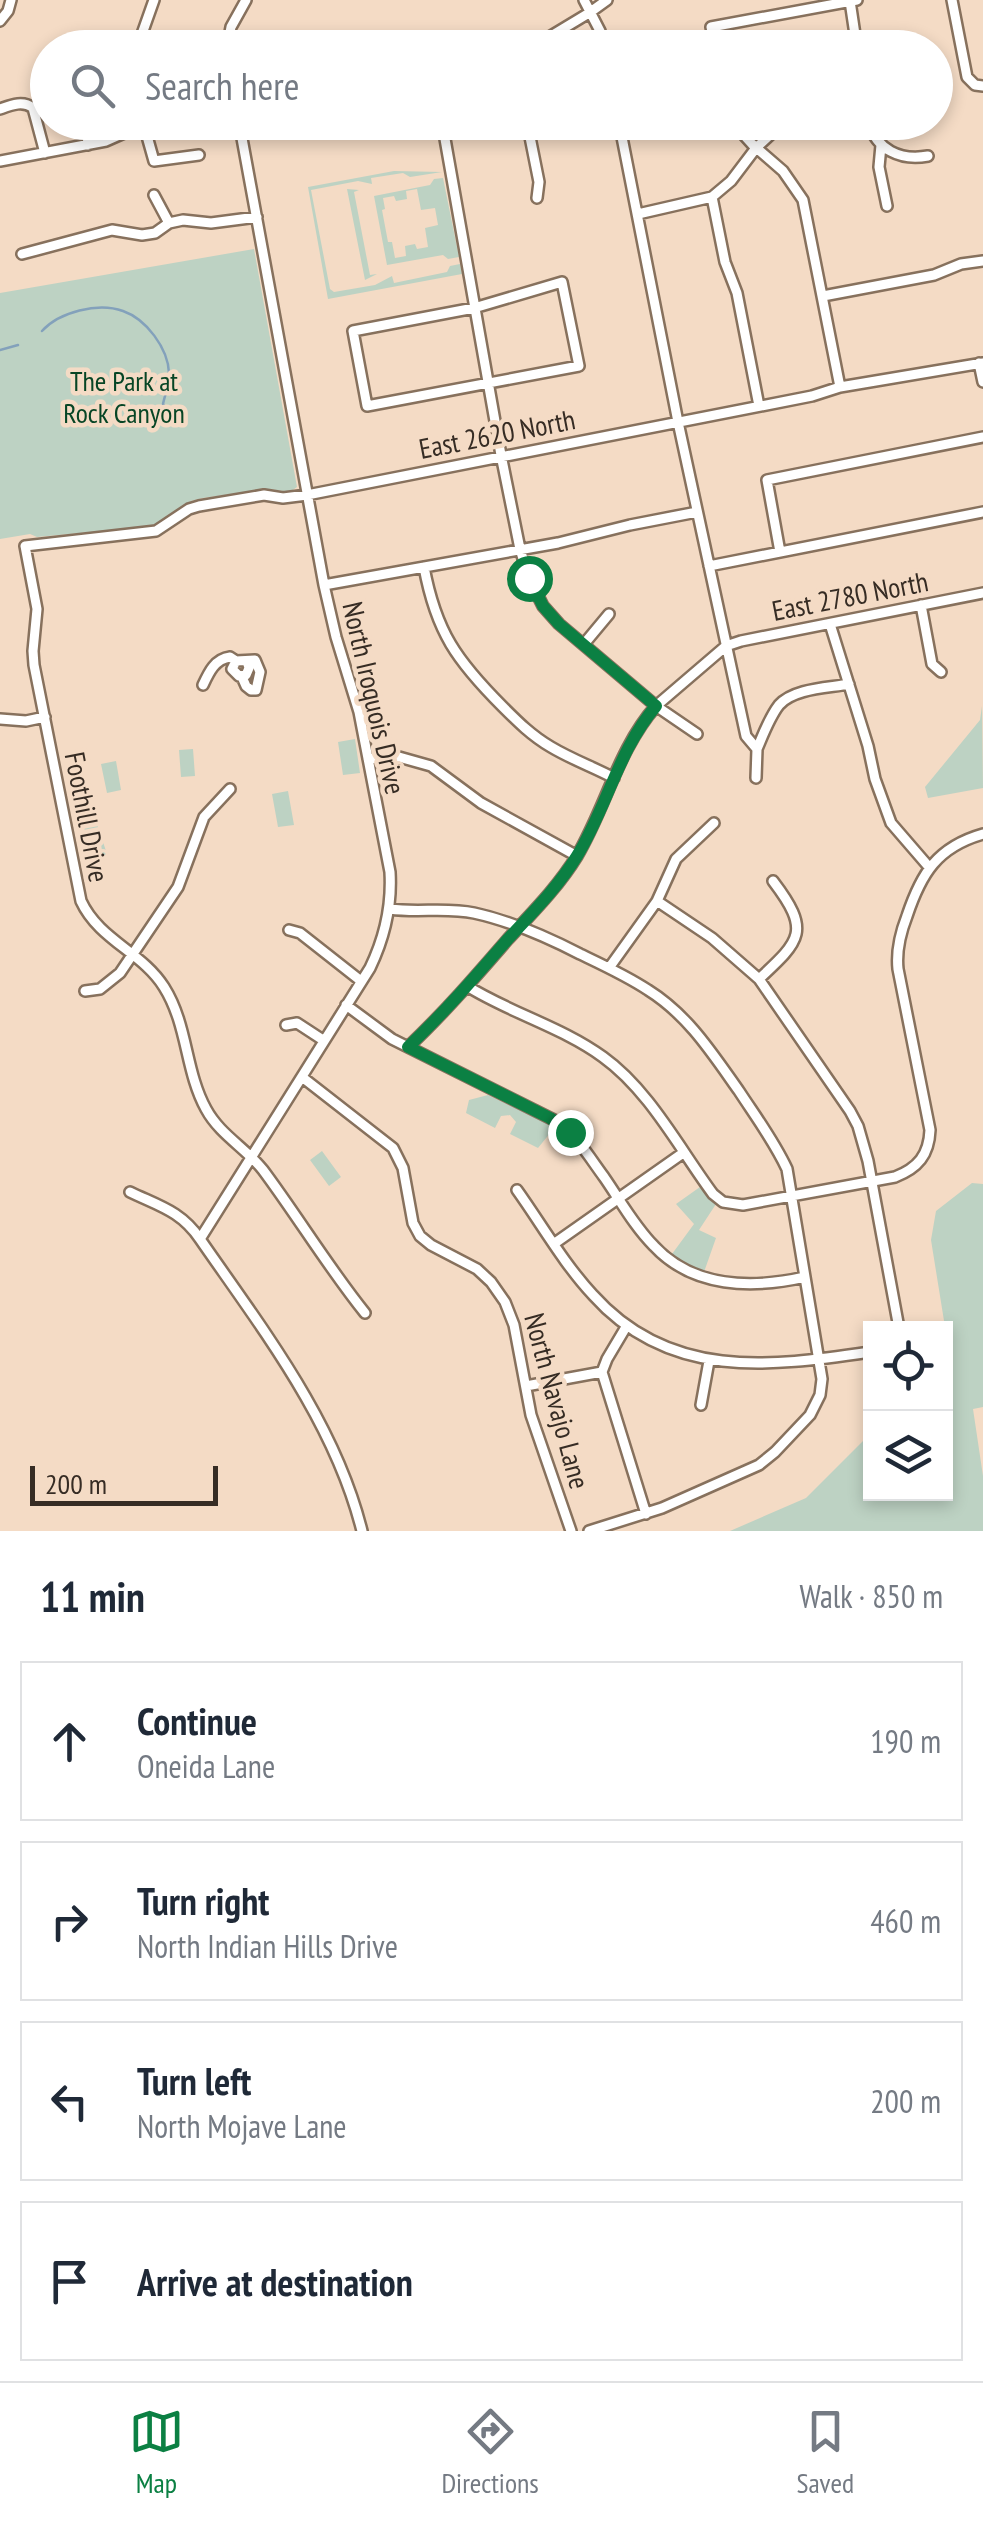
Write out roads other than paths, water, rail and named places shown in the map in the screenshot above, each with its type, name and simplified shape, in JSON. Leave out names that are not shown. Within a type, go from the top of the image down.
[{"type":"street","points":[[0,21],[12,0]]},
{"type":"street","points":[[143,30],[154,0]]},
{"type":"street","points":[[230,30],[246,0]]},
{"type":"street","points":[[584,0],[599,30]]},
{"type":"street","points":[[562,30],[607,0]]},
{"type":"street","points":[[952,0],[967,77],[975,85],[983,86]]},
{"type":"street","points":[[711,30],[711,27],[809,5],[854,1],[855,30]]},
{"type":"street","points":[[0,109],[30,105]]},
{"type":"street","points":[[42,140],[45,153]]},
{"type":"street","points":[[88,140],[88,145]]},
{"type":"street","points":[[0,161],[106,140]]},
{"type":"street","points":[[149,140],[154,161],[199,155]]},
{"type":"street","name":"North Iroquois Drive","points":[[200,1239],[361,982],[375,957],[390,909],[390,872],[360,712],[324,585],[242,140]]},
{"type":"street","points":[[445,140],[501,456],[529,578],[543,606],[559,624],[656,706],[697,734]]},
{"type":"street","points":[[531,140],[539,182],[537,198]]},
{"type":"street","points":[[623,140],[726,646],[746,736],[756,749]]},
{"type":"street","points":[[749,140],[783,170],[803,200],[840,387]]},
{"type":"street","points":[[638,214],[712,197],[731,181],[765,140]]},
{"type":"street","points":[[877,140],[903,157],[928,156]]},
{"type":"street","points":[[881,145],[879,167],[886,206]]},
{"type":"street","points":[[154,195],[170,223]]},
{"type":"street","points":[[712,197],[725,262],[737,293],[759,406]]},
{"type":"street","points":[[22,254],[112,230],[142,236],[183,220],[224,222],[257,217]]},
{"type":"street","points":[[823,296],[934,275],[961,264],[983,261]]},
{"type":"street","points":[[562,282],[579,366],[367,406],[353,331],[474,308],[562,282]]},
{"type":"street","points":[[981,363],[983,382]]},
{"type":"street","name":"East 2620 North","points":[[25,546],[149,533],[199,506],[264,495],[307,495],[812,396],[840,387],[981,363]]},
{"type":"street","points":[[780,552],[768,480],[983,437]]},
{"type":"street","points":[[324,585],[520,550],[697,512]]},
{"type":"street","points":[[709,566],[983,512]]},
{"type":"street","name":"Foothill Drive","points":[[25,546],[37,609],[34,665],[81,901],[98,929],[153,972],[173,1003],[208,1114],[252,1158],[365,1313]]},
{"type":"street","points":[[424,567],[430,600],[441,628],[472,675],[532,734],[614,778]]},
{"type":"street","name":"East 2780 North","points":[[726,646],[983,593]]},
{"type":"street","points":[[920,605],[932,664],[941,672]]},
{"type":"street","points":[[584,644],[609,614]]},
{"type":"street","points":[[830,624],[875,779],[892,823],[929,867]]},
{"type":"street","points":[[408,1047],[541,905],[577,856],[633,735],[656,706],[726,646]]},
{"type":"street","points":[[203,685],[220,661],[230,657],[236,661]]},
{"type":"street","points":[[254,660],[259,668],[256,690],[248,688],[242,676],[232,670],[236,661],[254,660]]},
{"type":"street","points":[[242,676],[249,668],[247,661]]},
{"type":"street","points":[[756,778],[756,749],[783,701],[797,694],[849,684]]},
{"type":"street","points":[[0,719],[45,717]]},
{"type":"street","points":[[368,759],[399,757],[431,766],[480,803],[577,856]]},
{"type":"street","points":[[85,992],[100,989],[120,973],[178,887],[204,818],[230,789]]},
{"type":"street","points":[[609,968],[657,900],[676,859],[714,823]]},
{"type":"street","points":[[467,986],[589,1048],[612,1064],[644,1096],[713,1194],[723,1202],[742,1204],[894,1177],[921,1161],[929,1146],[930,1130],[897,954],[900,937],[918,884],[929,867],[968,839],[983,834]]},
{"type":"street","points":[[758,979],[787,952],[796,937],[796,917],[773,881]]},
{"type":"street","points":[[657,900],[712,938],[758,979],[850,1111],[864,1142],[898,1321]]},
{"type":"street","points":[[390,909],[475,913],[520,927],[649,990],[708,1046],[788,1169],[819,1360],[821,1388],[815,1408],[776,1452],[752,1469],[646,1514],[589,1531]]},
{"type":"street","points":[[289,930],[300,933],[361,982]]},
{"type":"street","points":[[346,1005],[392,1039],[560,1123],[578,1140],[656,1249],[678,1266],[720,1282],[742,1284],[805,1277]]},
{"type":"street","points":[[286,1025],[297,1023],[322,1040]]},
{"type":"street","name":"North Navajo Lane","points":[[302,1077],[393,1148],[403,1168],[413,1224],[420,1236],[477,1269],[498,1291],[514,1325],[531,1415],[571,1531]]},
{"type":"street","points":[[555,1243],[683,1153]]},
{"type":"street","points":[[517,1190],[592,1295],[626,1327],[659,1344],[709,1361],[806,1362],[863,1353]]},
{"type":"street","points":[[130,1192],[169,1208],[193,1228],[295,1379],[339,1461],[362,1531]]},
{"type":"street","points":[[626,1327],[602,1372],[646,1514]]},
{"type":"street","points":[[701,1404],[709,1361]]},
{"type":"street","points":[[526,1386],[602,1372]]},
{"type":"waterway","points":[[42,331],[58,319],[91,308],[113,308],[132,315],[147,328],[165,354],[169,377],[163,404],[184,413]]},
{"type":"waterway","points":[[0,350],[18,345]]},
{"type":"park label","name":"The Park at Rock Canyon","points":[[124,397]]}]
